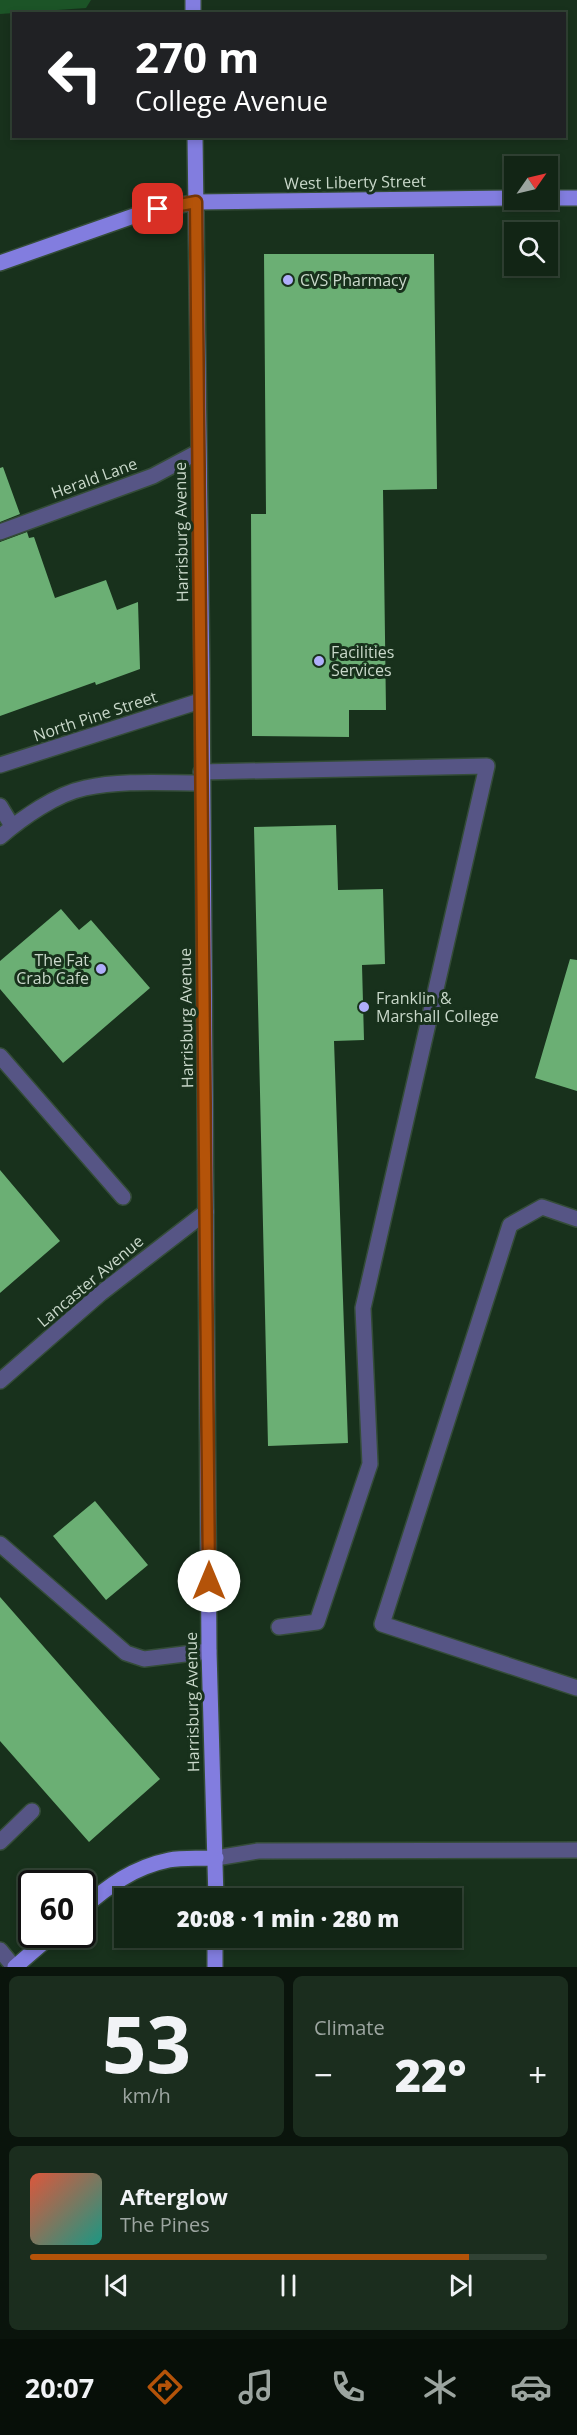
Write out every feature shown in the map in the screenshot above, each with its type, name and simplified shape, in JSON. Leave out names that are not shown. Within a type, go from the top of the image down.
[{"type":"main road","name":"Harrisburg Avenue","points":[[195,138],[209,1651],[216,1888]]},
{"type":"main road","name":"West Liberty Street","points":[[0,263],[145,212],[196,202],[504,198]]},
{"type":"main road","points":[[558,198],[577,198]]},
{"type":"main road","points":[[96,1897],[113,1883],[131,1873],[169,1860],[216,1858]]},
{"type":"main road","points":[[15,1967],[37,1948]]},
{"type":"main road","points":[[215,1948],[215,1967]]},
{"type":"street","name":"Herald Lane","points":[[0,532],[153,476],[198,452]]},
{"type":"street","name":"North Pine Street","points":[[0,765],[200,701]]},
{"type":"street","points":[[0,806],[6,832],[46,804],[84,788],[201,778],[487,766],[363,1308],[370,1464],[317,1622],[279,1627]]},
{"type":"street","points":[[0,1056],[123,1197]]},
{"type":"street","points":[[577,1219],[542,1208],[510,1225],[382,1624],[577,1688]]},
{"type":"street","name":"Lancaster Avenue","points":[[0,1381],[101,1293],[206,1212]]},
{"type":"street","points":[[0,1544],[126,1653],[144,1659],[209,1651]]},
{"type":"street","points":[[0,1842],[32,1811]]},
{"type":"street","points":[[216,1858],[258,1851],[577,1850]]},
{"type":"street","points":[[0,1950],[15,1967]]},
{"type":"green space","points":[[0,0],[91,0],[86,8],[0,14]]},
{"type":"building","points":[[264,254],[434,254],[437,489],[383,490],[386,710],[349,710],[349,737],[252,736],[251,514],[266,514]]},
{"type":"building","points":[[3,467],[20,514],[0,522],[0,468]]},
{"type":"building","points":[[27,532],[29,538],[34,537],[55,598],[106,580],[117,610],[138,602],[140,669],[96,685],[95,682],[0,716],[0,542]]},
{"type":"building","points":[[336,825],[338,890],[383,889],[385,964],[362,965],[364,1040],[334,1041],[348,1443],[268,1446],[254,827]]},
{"type":"building","points":[[61,909],[79,930],[91,920],[150,988],[63,1063],[0,989],[0,961]]},
{"type":"building","points":[[570,959],[577,960],[577,1091],[535,1078]]},
{"type":"building","points":[[0,1170],[60,1241],[0,1293]]},
{"type":"building","points":[[95,1501],[148,1565],[106,1600],[53,1536]]},
{"type":"building","points":[[0,1597],[160,1779],[89,1842],[0,1741]]},
{"type":"place","name":"CVS Pharmacy","points":[[288,280]]},
{"type":"place","name":"Facilities Services","points":[[319,661]]},
{"type":"place","name":"The Fat Crab Cafe","points":[[101,969]]},
{"type":"place","name":"Franklin & Marshall College","points":[[364,1007]]},
{"type":"route","points":[[158,209],[196,202],[209,1581]]}]
